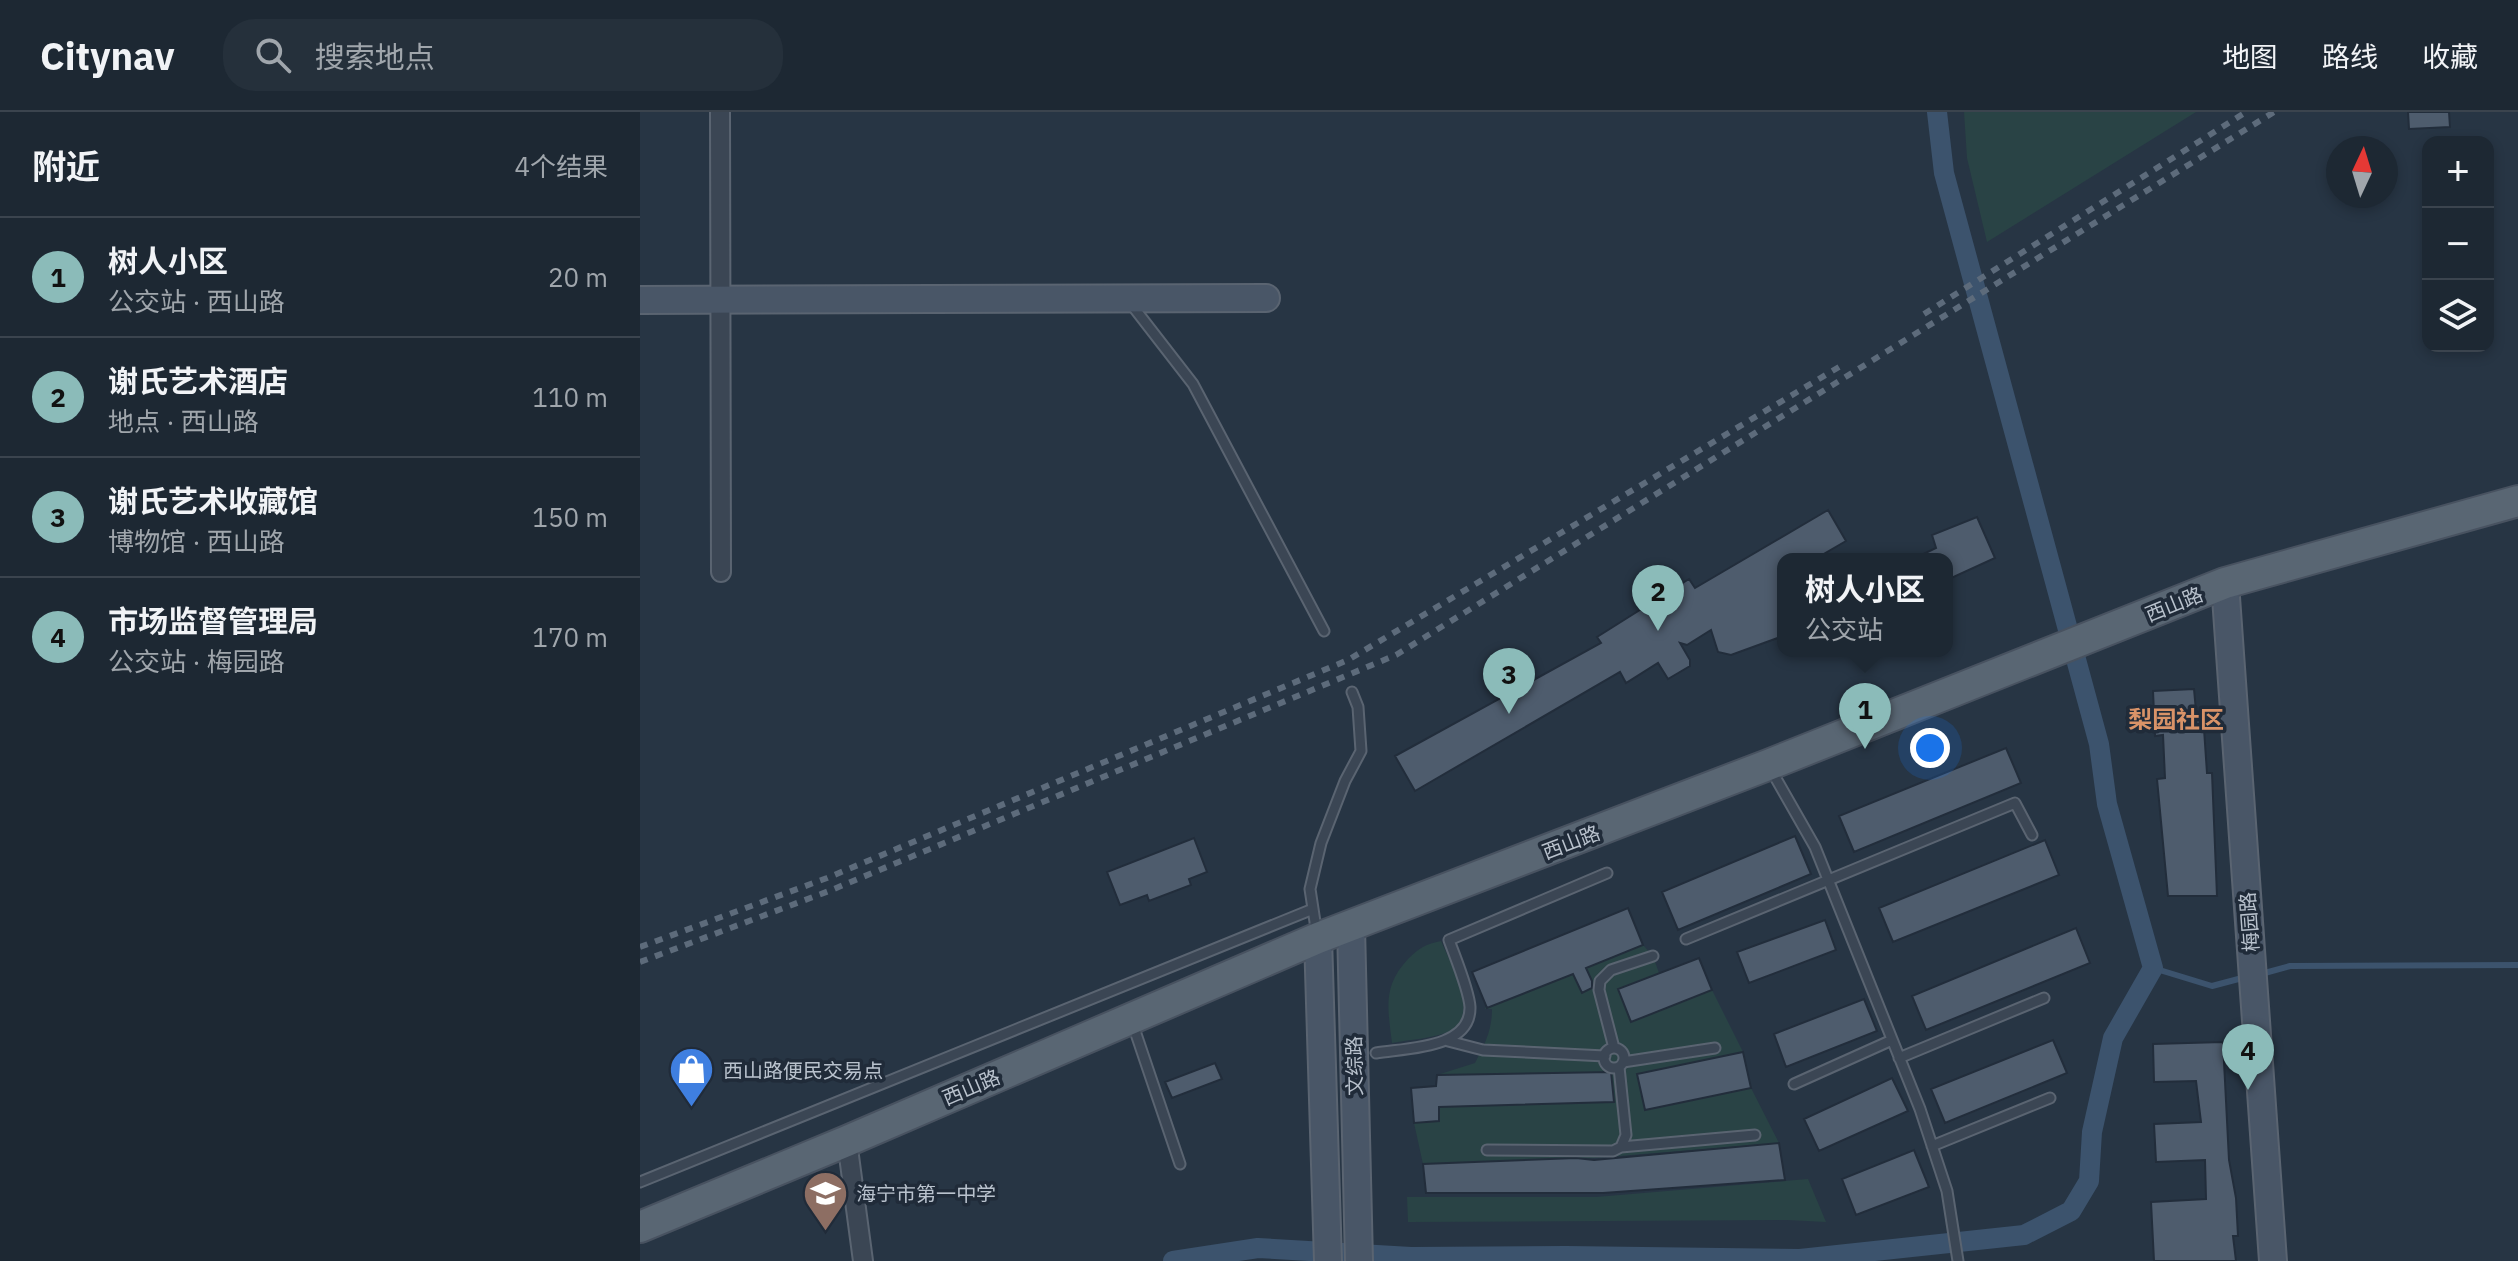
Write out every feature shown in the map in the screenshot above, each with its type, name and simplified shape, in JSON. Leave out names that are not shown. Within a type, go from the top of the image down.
[{"type":"main road","name":"西山路","points":[[640,1227],[1130,1019],[1315,924],[1351,927],[2225,583],[2518,501]]},
{"type":"street","points":[[720,112],[721,572]]},
{"type":"street","points":[[640,300],[1266,298]]},
{"type":"street","name":"梅园路","points":[[2225,583],[2273,1261]]},
{"type":"street","points":[[1315,924],[1328,1261]]},
{"type":"street","name":"文综路","points":[[1351,927],[1359,1261]]},
{"type":"street","points":[[847,1141],[863,1261]]},
{"type":"lane","points":[[1127,299],[1193,384],[1324,631]]},
{"type":"lane","points":[[640,1182],[1315,924],[1310,889],[1321,843],[1345,781],[1361,751],[1358,707],[1352,692]]},
{"type":"lane","points":[[1768,765],[1815,847],[1899,1058],[1932,1146],[1949,1203],[1958,1261]]},
{"type":"lane","points":[[1686,939],[2015,803],[2032,835]]},
{"type":"lane","points":[[1448,1041],[1460,1033],[1470,1006],[1449,940],[1607,873]]},
{"type":"lane","points":[[1621,1147],[1626,1135],[1622,1052],[1614,1048],[1599,990],[1600,981],[1611,970],[1653,956]]},
{"type":"lane","points":[[1899,1058],[2044,998]]},
{"type":"lane","points":[[1130,1019],[1180,1164]]},
{"type":"lane","points":[[1794,1084],[1892,1040]]},
{"type":"lane","points":[[1376,1053],[1448,1041],[1483,1050],[1605,1056]]},
{"type":"lane","points":[[1614,1048],[1605,1056],[1610,1067],[1715,1048]]},
{"type":"lane","points":[[1932,1146],[2050,1098]]},
{"type":"lane","points":[[1487,1150],[1613,1151],[1621,1147],[1755,1135]]},
{"type":"green space","points":[[1964,112],[2196,112],[1987,242],[1967,158]]},
{"type":"green space","points":[[1628,908],[1659,973],[1699,958],[1743,1052],[1751,1088],[1779,1143],[1594,1158],[1423,1164],[1414,1123],[1439,1121],[1437,1075],[1475,1063],[1489,1030],[1492,1009],[1485,1009],[1472,972]]},
{"type":"green space","points":[[1441,941],[1457,976],[1463,1014],[1458,1024],[1448,1032],[1392,1043],[1389,999],[1394,979],[1416,952]]},
{"type":"green space","points":[[1808,1179],[1826,1222],[1408,1222],[1407,1197],[1596,1197]]},
{"type":"building","points":[[2408,112],[2449,112],[2450,127],[2409,129]]},
{"type":"building","points":[[1828,510],[1846,541],[1825,553],[1777,553],[1777,638],[1731,655],[1718,652],[1711,630],[1687,645],[1680,643],[1690,666],[1668,679],[1658,663],[1626,683],[1620,672],[1415,791],[1395,756],[1601,643],[1597,637],[1689,579],[1695,588]]},
{"type":"building","points":[[1977,517],[1995,558],[1953,577],[1953,553],[1926,553],[1936,548],[1932,535]]},
{"type":"building","points":[[2194,689],[2196,711],[2203,714],[2207,773],[2212,773],[2217,896],[2168,896],[2157,779],[2165,778],[2163,735],[2155,736],[2153,691]]},
{"type":"building","points":[[2006,748],[2021,783],[1854,852],[1839,816]]},
{"type":"building","points":[[1795,836],[1811,874],[1678,930],[1662,892]]},
{"type":"building","points":[[1194,838],[1207,872],[1189,879],[1191,885],[1149,901],[1147,895],[1120,905],[1107,872]]},
{"type":"building","points":[[2045,840],[2059,875],[1893,942],[1879,908]]},
{"type":"building","points":[[1628,908],[1643,945],[1586,968],[1592,988],[1582,993],[1573,974],[1487,1008],[1472,972]]},
{"type":"building","points":[[1825,920],[1836,950],[1749,983],[1737,952]]},
{"type":"building","points":[[2076,928],[2090,963],[1926,1030],[1912,996]]},
{"type":"building","points":[[1699,958],[1712,990],[1631,1022],[1618,989]]},
{"type":"building","points":[[1864,999],[1877,1031],[1786,1067],[1774,1034]]},
{"type":"building","points":[[2053,1040],[2067,1073],[1945,1123],[1931,1089]]},
{"type":"building","points":[[2223,1042],[2229,1160],[2236,1198],[2238,1236],[2233,1236],[2236,1261],[2154,1261],[2151,1202],[2206,1199],[2205,1160],[2156,1162],[2154,1124],[2201,1122],[2196,1081],[2154,1082],[2153,1044]]},
{"type":"building","points":[[1743,1052],[1751,1088],[1645,1110],[1637,1074]]},
{"type":"building","points":[[1215,1063],[1222,1079],[1172,1098],[1165,1082]]},
{"type":"building","points":[[1611,1072],[1614,1102],[1439,1107],[1439,1121],[1414,1123],[1411,1088],[1436,1086],[1437,1075]]},
{"type":"building","points":[[1892,1078],[1908,1111],[1819,1151],[1804,1119]]},
{"type":"building","points":[[1779,1143],[1785,1180],[1603,1193],[1426,1193],[1423,1164],[1576,1158],[1594,1160]]},
{"type":"building","points":[[1914,1150],[1929,1187],[1856,1215],[1842,1179]]},
{"type":"waterway","points":[[1173,1261],[1258,1248],[1411,1257],[1800,1259],[2024,1235],[2071,1211],[2089,1181],[2092,1132],[2113,1038],[2153,968],[2107,804],[2099,744],[1944,173],[1937,112]]},
{"type":"waterway","points":[[2261,974],[2290,966],[2518,965]]},
{"type":"waterway","points":[[2153,968],[2212,986],[2246,977]]},
{"type":"railway","points":[[1924,314],[2246,112]]},
{"type":"railway","points":[[640,962],[829,891],[1396,655],[2274,112]]},
{"type":"railway","points":[[640,947],[827,878],[1348,660],[1839,367]]},
{"type":"place","name":"谢氏艺术酒店","points":[[1658,631]]},
{"type":"place","name":"谢氏艺术收藏馆","points":[[1509,714]]},
{"type":"place","name":"树人小区","points":[[1865,749]]},
{"type":"place","name":"市场监督管理局","points":[[2248,1090]]},
{"type":"place","name":"西山路便民交易点","points":[[692,1109]]},
{"type":"place","name":"海宁市第一中学","points":[[825,1232]]},
{"type":"district","name":"梨园社区","points":[[2176,719]]}]
